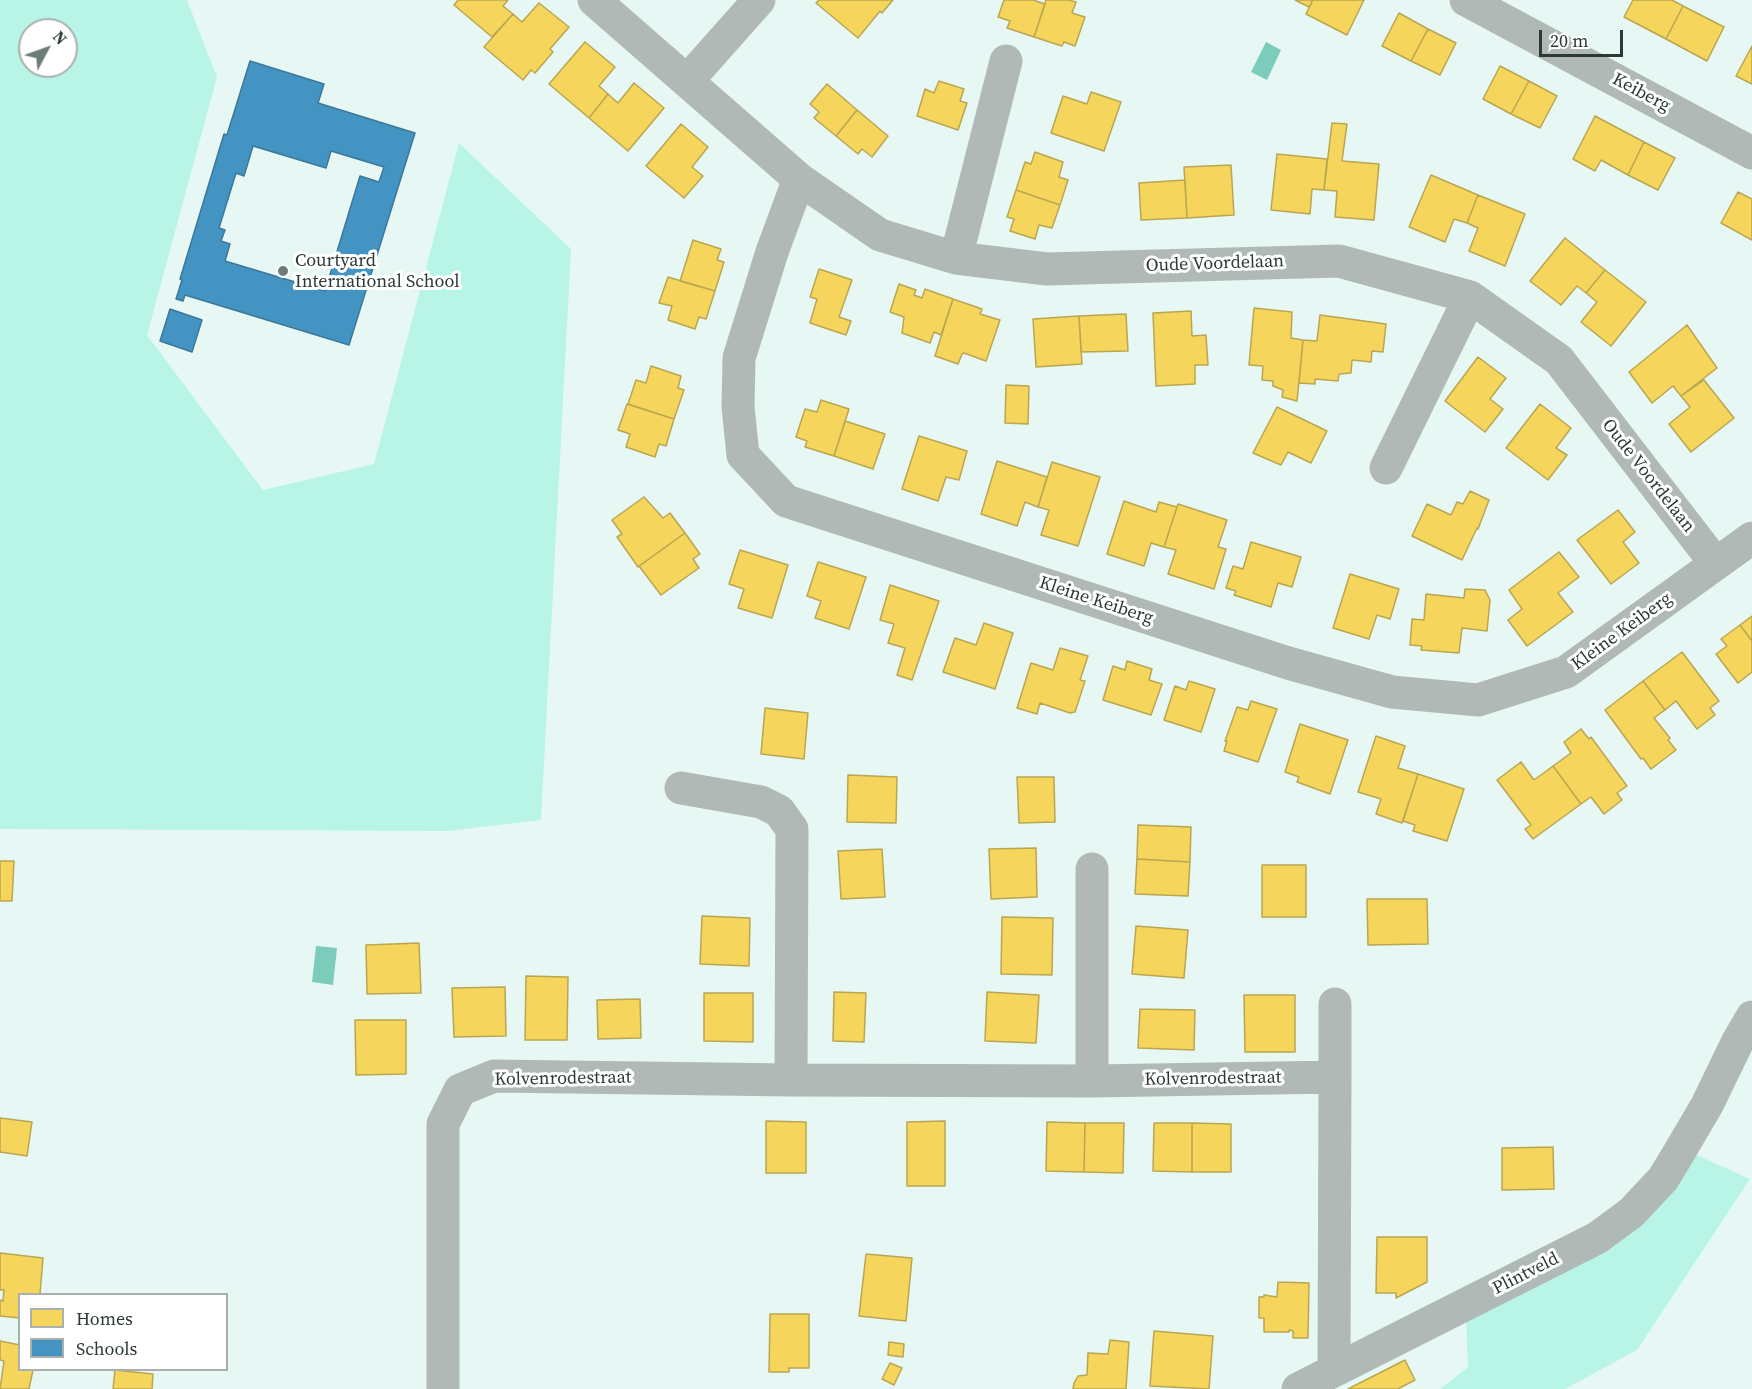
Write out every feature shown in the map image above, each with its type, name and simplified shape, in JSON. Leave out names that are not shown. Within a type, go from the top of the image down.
[{"type":"street","name":"Oude Voordelaan","points":[[594,0],[799,179],[880,235],[956,258],[1047,269],[1339,261],[1470,297],[1559,360],[1716,564]]},
{"type":"street","points":[[688,80],[759,0]]},
{"type":"street","name":"Keiberg","points":[[1466,0],[1752,153]]},
{"type":"street","points":[[956,258],[1006,61]]},
{"type":"street","name":"Kleine Keiberg","points":[[799,179],[772,252],[740,358],[738,407],[743,455],[786,501],[1288,663],[1392,692],[1478,700],[1566,672],[1716,564]]},
{"type":"street","points":[[1386,468],[1470,297]]},
{"type":"street","points":[[1716,564],[1752,538]]},
{"type":"street","points":[[681,788],[761,802],[779,811],[792,829],[790,1080]]},
{"type":"street","points":[[1092,869],[1092,1081]]},
{"type":"street","points":[[1334,1370],[1335,1004]]},
{"type":"street","name":"Plintveld","points":[[1298,1389],[1578,1248],[1614,1227],[1643,1202],[1663,1179],[1707,1105],[1752,1017]]},
{"type":"street","name":"Kolvenrodestraat","points":[[443,1389],[443,1124],[460,1090],[494,1076],[1092,1081],[1335,1077]]},
{"type":"shaded area","points":[[0,0],[187,0],[217,77],[147,335],[263,490],[374,464],[459,143],[571,249],[541,820],[448,831],[0,829]]},
{"type":"shaded area","points":[[1266,42],[1281,50],[1267,80],[1251,72]]},
{"type":"shaded area","points":[[316,946],[337,948],[333,985],[312,982]]},
{"type":"shaded area","points":[[1692,1153],[1750,1179],[1637,1350],[1565,1389],[1440,1389],[1468,1367],[1466,1315]]},
{"type":"building: Homes","points":[[458,0],[508,0],[503,6],[513,14],[492,37],[454,5]]},
{"type":"building: Homes","points":[[819,0],[893,0],[882,13],[880,11],[858,38],[816,3]]},
{"type":"building: Homes","points":[[1004,0],[1033,0],[1045,4],[1034,37],[1007,28],[1010,21],[998,17]]},
{"type":"building: Homes","points":[[1046,0],[1076,2],[1072,13],[1085,17],[1075,46],[1064,42],[1062,46],[1034,37]]},
{"type":"building: Homes","points":[[1295,0],[1313,0],[1309,7]]},
{"type":"building: Homes","points":[[1313,0],[1364,0],[1347,35],[1306,14]]},
{"type":"building: Homes","points":[[1633,0],[1672,0],[1683,6],[1666,39],[1624,17]]},
{"type":"building: Homes","points":[[539,3],[569,27],[550,49],[553,52],[535,73],[531,70],[523,80],[484,47],[513,14],[522,22]]},
{"type":"building: Homes","points":[[1683,6],[1724,27],[1707,61],[1666,39]]},
{"type":"building: Homes","points":[[1399,13],[1428,29],[1411,61],[1382,46]]},
{"type":"building: Homes","points":[[1428,29],[1456,43],[1440,75],[1411,61]]},
{"type":"building: Homes","points":[[585,42],[615,67],[599,86],[608,94],[589,118],[549,84]]},
{"type":"building: Homes","points":[[1752,46],[1752,84],[1736,76]]},
{"type":"building: Homes","points":[[1500,66],[1529,81],[1511,114],[1483,99]]},
{"type":"building: Homes","points":[[939,81],[964,89],[960,101],[967,103],[958,130],[917,116],[925,89],[934,93]]},
{"type":"building: Homes","points":[[1529,81],[1557,96],[1540,128],[1511,114]]},
{"type":"building: Homes","points":[[634,83],[664,108],[628,151],[589,118],[608,94],[618,103]]},
{"type":"building: Homes","points":[[827,84],[857,110],[836,136],[814,118],[819,112],[810,104]]},
{"type":"building: Homes","points":[[1091,92],[1121,102],[1104,151],[1051,133],[1063,96],[1087,104]]},
{"type":"building: Homes","points":[[857,110],[888,136],[872,157],[862,149],[858,154],[836,136]]},
{"type":"building: Homes","points":[[1595,116],[1644,142],[1628,175],[1601,160],[1595,171],[1573,159]]},
{"type":"building: Homes","points":[[1332,123],[1347,124],[1342,161],[1379,164],[1374,220],[1335,217],[1337,191],[1324,190]]},
{"type":"building: Homes","points":[[681,124],[708,147],[692,167],[703,176],[684,198],[646,166]]},
{"type":"building: Homes","points":[[1644,142],[1675,158],[1658,190],[1628,175]]},
{"type":"building: Homes","points":[[1035,152],[1063,162],[1059,177],[1068,180],[1060,205],[1016,190],[1025,162],[1031,164]]},
{"type":"building: Homes","points":[[1277,154],[1327,159],[1324,190],[1312,189],[1310,214],[1271,210]]},
{"type":"building: Homes","points":[[1231,165],[1234,215],[1187,218],[1184,167]]},
{"type":"building: Homes","points":[[1431,175],[1478,195],[1467,223],[1454,219],[1445,242],[1409,227]]},
{"type":"building: Homes","points":[[1185,180],[1187,218],[1141,220],[1139,183]]},
{"type":"building: Homes","points":[[1016,190],[1060,205],[1052,228],[1039,225],[1035,239],[1010,231],[1014,219],[1007,217]]},
{"type":"building: Homes","points":[[1738,192],[1752,199],[1752,240],[1721,223]]},
{"type":"building: Homes","points":[[1478,195],[1525,214],[1505,266],[1469,251],[1478,228],[1467,223]]},
{"type":"building: Homes","points":[[1565,238],[1605,270],[1586,293],[1577,286],[1561,305],[1530,281]]},
{"type":"building: Homes","points":[[693,240],[721,249],[717,260],[724,262],[715,291],[680,281]]},
{"type":"building: Homes","points":[[819,269],[852,280],[839,317],[851,321],[846,335],[810,323],[817,299],[810,297]]},
{"type":"building: Homes","points":[[1605,270],[1646,302],[1611,346],[1581,322],[1597,302],[1586,293]]},
{"type":"building: Homes","points":[[668,277],[715,291],[706,319],[699,317],[695,329],[668,320],[672,306],[659,303]]},
{"type":"building: Homes","points":[[899,284],[916,290],[914,295],[922,298],[925,289],[953,299],[941,335],[934,332],[930,343],[902,333],[904,317],[890,312]]},
{"type":"building: Homes","points":[[953,299],[982,309],[980,314],[1000,320],[986,361],[964,353],[958,364],[935,356]]},
{"type":"building: Homes","points":[[1254,308],[1292,312],[1291,338],[1303,340],[1297,401],[1282,397],[1283,390],[1273,386],[1273,381],[1262,380],[1263,366],[1249,365]]},
{"type":"building: Homes","points":[[1191,311],[1192,336],[1206,335],[1208,365],[1195,365],[1195,384],[1156,386],[1153,313]]},
{"type":"building: Homes","points":[[1126,314],[1128,351],[1081,352],[1079,316]]},
{"type":"building: Homes","points":[[1320,315],[1386,324],[1383,352],[1372,351],[1371,362],[1352,360],[1351,373],[1339,374],[1338,381],[1315,379],[1315,384],[1299,383],[1303,340],[1317,341]]},
{"type":"building: Homes","points":[[1079,316],[1082,364],[1036,367],[1033,319]]},
{"type":"building: Homes","points":[[1687,325],[1717,368],[1681,396],[1673,386],[1652,403],[1629,372]]},
{"type":"building: Homes","points":[[1478,357],[1506,378],[1490,399],[1503,409],[1485,432],[1445,401]]},
{"type":"building: Homes","points":[[651,366],[681,376],[678,388],[684,390],[674,419],[628,404],[636,380],[646,383]]},
{"type":"building: Homes","points":[[1704,380],[1734,418],[1691,452],[1669,424],[1690,407],[1681,396]]},
{"type":"building: Homes","points":[[1006,385],[1029,386],[1028,424],[1005,423]]},
{"type":"building: Homes","points":[[821,400],[849,409],[834,456],[805,447],[807,441],[796,437],[805,409],[817,412]]},
{"type":"building: Homes","points":[[627,404],[674,419],[666,446],[659,444],[655,457],[626,447],[630,434],[618,430]]},
{"type":"building: Homes","points":[[1540,404],[1571,428],[1556,448],[1567,455],[1548,480],[1506,448]]},
{"type":"building: Homes","points":[[1277,407],[1327,431],[1311,463],[1288,452],[1281,465],[1253,453]]},
{"type":"building: Homes","points":[[845,421],[885,434],[873,469],[834,456]]},
{"type":"building: Homes","points":[[919,436],[967,451],[959,480],[946,477],[938,501],[902,489]]},
{"type":"building: Homes","points":[[997,461],[1047,477],[1038,507],[1025,502],[1017,526],[981,514]]},
{"type":"building: Homes","points":[[1052,462],[1100,477],[1078,546],[1041,535],[1049,510],[1038,507]]},
{"type":"building: Homes","points":[[1470,491],[1489,500],[1478,529],[1462,560],[1412,536],[1427,504],[1451,515],[1457,502],[1463,504]]},
{"type":"building: Homes","points":[[644,497],[663,518],[670,513],[685,533],[638,567],[617,537],[622,534],[612,520]]},
{"type":"building: Homes","points":[[1124,501],[1156,512],[1159,502],[1177,507],[1164,547],[1151,543],[1144,566],[1107,554]]},
{"type":"building: Homes","points":[[1178,504],[1227,520],[1218,547],[1226,549],[1214,589],[1168,574],[1176,550],[1164,547]]},
{"type":"building: Homes","points":[[1618,510],[1635,532],[1623,542],[1639,563],[1611,584],[1577,540]]},
{"type":"building: Homes","points":[[685,533],[700,554],[693,559],[699,568],[661,595],[639,566]]},
{"type":"building: Homes","points":[[1251,542],[1301,557],[1292,587],[1278,583],[1271,607],[1234,595],[1236,591],[1226,588],[1233,566],[1243,569]]},
{"type":"building: Homes","points":[[740,550],[788,565],[772,618],[738,608],[744,589],[729,584]]},
{"type":"building: Homes","points":[[1559,552],[1579,577],[1558,593],[1573,612],[1527,646],[1508,620],[1522,609],[1509,590]]},
{"type":"building: Homes","points":[[818,562],[866,577],[849,629],[815,618],[821,601],[807,596]]},
{"type":"building: Homes","points":[[1350,574],[1399,589],[1390,619],[1377,615],[1369,639],[1333,628]]},
{"type":"building: Homes","points":[[890,585],[939,601],[912,680],[897,675],[905,648],[888,643],[894,624],[880,620]]},
{"type":"building: Homes","points":[[1465,589],[1485,590],[1490,600],[1487,631],[1462,628],[1459,653],[1421,650],[1422,646],[1410,645],[1412,619],[1424,620],[1426,594],[1464,598]]},
{"type":"building: Homes","points":[[1752,616],[1752,641],[1740,625]]},
{"type":"building: Homes","points":[[984,623],[1013,633],[995,689],[943,672],[955,638],[976,645]]},
{"type":"building: Homes","points":[[1740,625],[1752,641],[1752,672],[1738,683],[1716,654],[1727,646],[1721,639]]},
{"type":"building: Homes","points":[[1060,648],[1088,656],[1080,680],[1085,681],[1075,712],[1070,713],[1040,703],[1037,714],[1017,708],[1031,663],[1053,670]]},
{"type":"building: Homes","points":[[1682,652],[1719,701],[1710,708],[1715,715],[1697,729],[1676,701],[1665,710],[1643,681]]},
{"type":"building: Homes","points":[[1127,661],[1152,669],[1149,680],[1162,684],[1151,715],[1103,700],[1113,666],[1125,670]]},
{"type":"building: Homes","points":[[1189,681],[1215,689],[1201,732],[1164,720],[1175,686],[1186,690]]},
{"type":"building: Homes","points":[[1643,681],[1665,710],[1654,718],[1670,738],[1668,740],[1676,750],[1651,769],[1605,710]]},
{"type":"building: Homes","points":[[1251,701],[1277,709],[1258,762],[1224,751],[1227,741],[1225,741],[1237,707],[1248,710]]},
{"type":"building: Homes","points":[[765,708],[808,713],[804,759],[761,754]]},
{"type":"building: Homes","points":[[1300,724],[1348,740],[1330,794],[1297,782],[1299,777],[1285,772]]},
{"type":"building: Homes","points":[[1581,729],[1589,739],[1591,737],[1627,786],[1617,793],[1622,800],[1604,814],[1591,797],[1581,804],[1553,766],[1571,753],[1564,742]]},
{"type":"building: Homes","points":[[1376,736],[1405,746],[1398,768],[1418,774],[1402,823],[1376,814],[1381,799],[1358,792]]},
{"type":"building: Homes","points":[[1521,762],[1534,780],[1553,766],[1581,804],[1533,839],[1525,829],[1531,825],[1497,780]]},
{"type":"building: Homes","points":[[1418,774],[1464,789],[1447,841],[1413,831],[1415,825],[1403,821]]},
{"type":"building: Homes","points":[[848,775],[897,777],[896,823],[847,822]]},
{"type":"building: Homes","points":[[1017,777],[1054,777],[1055,822],[1019,823]]},
{"type":"building: Homes","points":[[1138,825],[1191,827],[1190,862],[1137,859]]},
{"type":"building: Homes","points":[[1036,848],[1037,897],[991,899],[989,849]]},
{"type":"building: Homes","points":[[882,849],[885,897],[841,899],[838,851]]},
{"type":"building: Homes","points":[[1137,859],[1190,862],[1188,896],[1135,894]]},
{"type":"building: Homes","points":[[0,861],[14,861],[12,901],[0,901]]},
{"type":"building: Homes","points":[[1262,865],[1306,865],[1306,917],[1262,917]]},
{"type":"building: Homes","points":[[1367,899],[1427,899],[1428,944],[1368,945]]},
{"type":"building: Homes","points":[[702,916],[750,918],[749,966],[700,964]]},
{"type":"building: Homes","points":[[1002,917],[1053,918],[1052,975],[1001,974]]},
{"type":"building: Homes","points":[[1136,926],[1188,930],[1184,978],[1132,974]]},
{"type":"building: Homes","points":[[419,943],[421,993],[367,994],[366,945]]},
{"type":"building: Homes","points":[[526,976],[568,977],[567,1040],[525,1040]]},
{"type":"building: Homes","points":[[505,987],[506,1036],[454,1037],[452,988]]},
{"type":"building: Homes","points":[[834,992],[866,993],[864,1042],[833,1041]]},
{"type":"building: Homes","points":[[987,992],[1039,995],[1036,1043],[985,1041]]},
{"type":"building: Homes","points":[[704,993],[753,993],[753,1042],[704,1041]]},
{"type":"building: Homes","points":[[1244,995],[1295,995],[1295,1052],[1245,1052]]},
{"type":"building: Homes","points":[[640,999],[641,1038],[598,1039],[597,1000]]},
{"type":"building: Homes","points":[[1140,1009],[1195,1010],[1194,1050],[1138,1048]]},
{"type":"building: Homes","points":[[355,1020],[406,1020],[406,1074],[356,1075]]},
{"type":"building: Homes","points":[[0,1118],[32,1122],[27,1156],[0,1152]]},
{"type":"building: Homes","points":[[766,1121],[806,1122],[806,1173],[766,1173]]},
{"type":"building: Homes","points":[[945,1121],[945,1186],[907,1186],[907,1122]]},
{"type":"building: Homes","points":[[1047,1122],[1085,1123],[1084,1172],[1046,1171]]},
{"type":"building: Homes","points":[[1085,1123],[1124,1123],[1123,1173],[1084,1172]]},
{"type":"building: Homes","points":[[1154,1123],[1192,1123],[1192,1172],[1153,1171]]},
{"type":"building: Homes","points":[[1192,1123],[1231,1124],[1231,1172],[1192,1172]]},
{"type":"building: Homes","points":[[1553,1147],[1554,1189],[1502,1190],[1502,1148]]},
{"type":"building: Homes","points":[[1377,1237],[1427,1237],[1427,1282],[1396,1298],[1396,1293],[1376,1293]]},
{"type":"building: Homes","points":[[0,1253],[43,1258],[40,1293],[18,1293],[18,1318],[0,1316],[0,1300],[3,1301],[4,1290],[0,1290]]},
{"type":"building: Homes","points":[[866,1254],[912,1258],[906,1321],[859,1316]]},
{"type":"building: Homes","points":[[1278,1282],[1309,1283],[1308,1338],[1293,1338],[1293,1331],[1289,1330],[1289,1332],[1264,1332],[1264,1318],[1259,1318],[1259,1297],[1264,1297],[1264,1295],[1277,1297]]},
{"type":"building: Homes","points":[[770,1314],[809,1314],[809,1368],[789,1368],[789,1372],[769,1372]]},
{"type":"building: Homes","points":[[1154,1331],[1213,1336],[1209,1389],[1150,1386]]},
{"type":"building: Homes","points":[[1110,1340],[1129,1342],[1126,1389],[1073,1389],[1078,1376],[1087,1375],[1088,1353],[1108,1354]]},
{"type":"building: Homes","points":[[0,1341],[18,1345],[18,1371],[33,1371],[29,1389],[0,1389],[4,1361],[0,1360]]},
{"type":"building: Homes","points":[[889,1342],[904,1344],[903,1357],[888,1355]]},
{"type":"building: Homes","points":[[1405,1360],[1415,1380],[1398,1389],[1348,1389]]},
{"type":"building: Homes","points":[[890,1363],[902,1368],[894,1385],[882,1379]]},
{"type":"building: Homes","points":[[115,1371],[153,1374],[152,1389],[113,1389]]},
{"type":"building: Schools","points":[[250,61],[324,84],[318,103],[415,133],[349,345],[185,295],[183,301],[176,299],[224,134],[227,135]],"holes":[[[253,146],[326,168],[331,151],[384,167],[379,182],[360,176],[325,291],[225,261],[230,244],[221,241],[225,230],[219,228],[236,173],[244,176]]]},
{"type":"building: Schools","points":[[170,309],[202,320],[192,352],[160,341]]},
{"type":"place","name":"Courtyard International School","points":[[283,271]]}]
